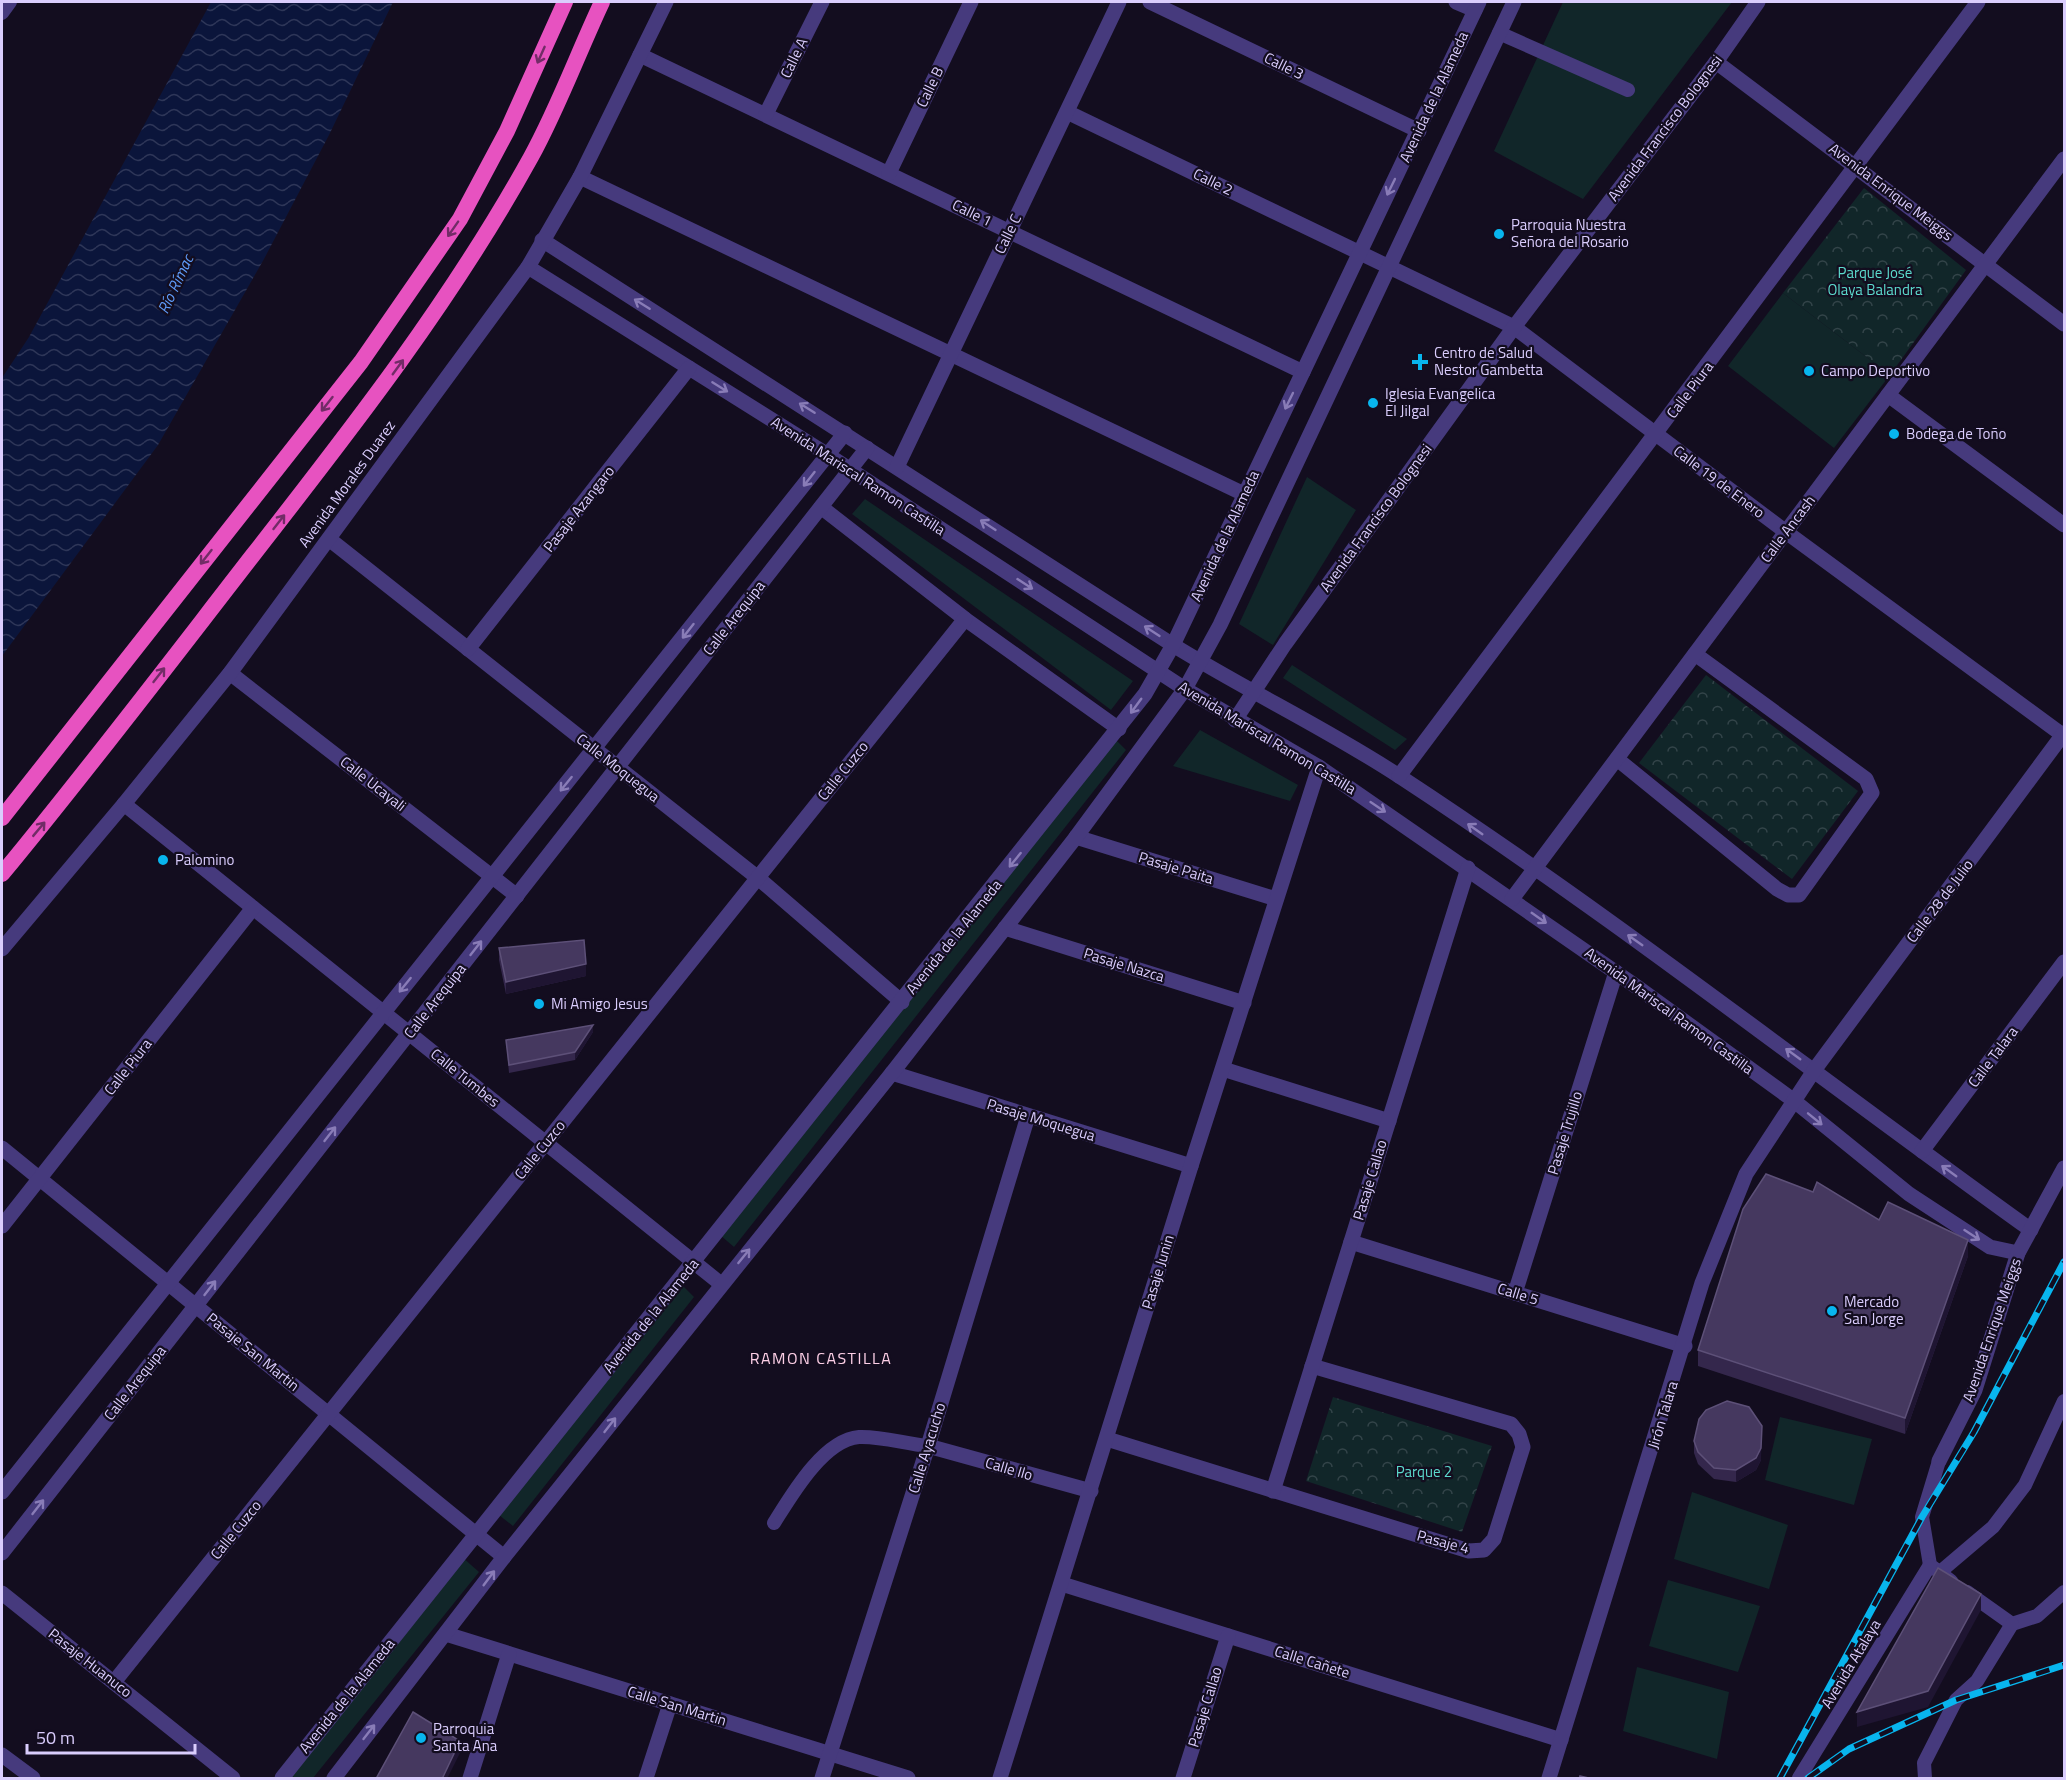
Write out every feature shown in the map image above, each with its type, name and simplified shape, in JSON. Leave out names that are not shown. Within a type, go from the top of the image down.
[{"type":"highway","points":[[2,818],[361,362],[460,219],[507,130],[564,2]]},
{"type":"highway","name":"Avenida Morales Duarez","points":[[2,874],[63,800],[329,458],[426,328],[477,251],[533,154],[602,2]]},
{"type":"street","name":"Avenida Morales Duarez","points":[[2,949],[230,673],[528,267],[580,177],[666,2]]},
{"type":"street","name":"Calle A","points":[[766,114],[822,2]]},
{"type":"street","name":"Calle B","points":[[889,173],[971,2]]},
{"type":"street","name":"Calle C","points":[[897,467],[1119,2]]},
{"type":"street","name":"Calle 3","points":[[1150,2],[1419,131]]},
{"type":"street","points":[[1456,2],[1477,6]]},
{"type":"street","points":[[333,1779],[504,1557],[892,1073],[1076,837],[1185,689],[1202,663],[1514,2]]},
{"type":"street","name":"Avenida Francisco Bolognesi","points":[[1235,720],[1252,692],[1514,327],[1716,62],[1758,2]]},
{"type":"street","name":"Calle Piura","points":[[1399,776],[1657,435],[1978,2]]},
{"type":"street","name":"Avenida de la Alameda","points":[[282,1779],[1119,729],[1159,672],[1477,6]]},
{"type":"street","name":"Calle 1","points":[[640,55],[1303,372]]},
{"type":"street","name":"Avenida Enrique Meiggs","points":[[1716,62],[2064,324]]},
{"type":"street","name":"Calle 2","points":[[1067,111],[1360,252]]},
{"type":"street","name":"Calle Ancash","points":[[1512,899],[2064,159]]},
{"type":"street","points":[[580,177],[1244,494]]},
{"type":"street","name":"Avenida Mariscal Ramon Castilla","points":[[542,240],[1173,645],[1252,692],[1332,734],[1399,776],[1534,869],[1815,1070],[2031,1230]]},
{"type":"street","name":"Calle 19 de Enero","points":[[1360,252],[1514,327],[1786,532],[2064,735]]},
{"type":"street","name":"Avenida Mariscal Ramon Castilla","points":[[528,267],[850,470],[1185,689],[1319,767],[1616,972],[1793,1100],[1910,1194],[1990,1247],[2018,1253]]},
{"type":"street","name":"Pasaje Azangaro","points":[[468,649],[689,368]]},
{"type":"street","points":[[1888,395],[2064,525]]},
{"type":"street","name":"Calle Arequipa","points":[[2,1492],[846,433]]},
{"type":"street","name":"Calle Arequipa","points":[[2,1553],[867,448]]},
{"type":"street","points":[[821,507],[965,619],[1119,729]]},
{"type":"street","name":"Calle Moquegua","points":[[329,539],[758,878],[902,1002]]},
{"type":"street","name":"Calle Cuzco","points":[[114,1682],[965,619]]},
{"type":"street","points":[[1617,759],[1777,889],[1788,895],[1799,895],[1872,793],[1871,786],[1866,780],[1695,654]]},
{"type":"street","name":"Calle Ucayali","points":[[230,673],[517,896]]},
{"type":"street","name":"Calle 28 de Julio","points":[[1815,1070],[2064,735]]},
{"type":"street","name":"Pasaje Junin","points":[[1000,1779],[1191,1166],[1319,767]]},
{"type":"street","name":"Calle Tumbes","points":[[124,804],[721,1284]]},
{"type":"street","name":"Pasaje Paita","points":[[1076,837],[1276,900]]},
{"type":"street","name":"Pasaje Callao","points":[[1273,1491],[1468,868]]},
{"type":"street","name":"Calle Piura","points":[[2,1226],[253,908]]},
{"type":"street","name":"Pasaje Nazca","points":[[1005,928],[1244,1003]]},
{"type":"street","name":"Calle Talara","points":[[1922,1151],[2064,962]]},
{"type":"street","name":"Pasaje Trujillo","points":[[1515,1293],[1616,972]]},
{"type":"street","points":[[1223,1069],[1389,1120]]},
{"type":"street","name":"Jirón Talara","points":[[1549,1779],[1702,1283],[1746,1174],[1815,1070]]},
{"type":"street","name":"Pasaje Moquegua","points":[[892,1073],[1191,1166]]},
{"type":"street","name":"Calle Ayacucho","points":[[822,1779],[928,1446],[1028,1116]]},
{"type":"street","name":"Pasaje San Martin","points":[[2,1148],[504,1557]]},
{"type":"street","name":"Avenida Enrique Meiggs","points":[[1940,1461],[1975,1390],[2018,1253],[2064,1168]]},
{"type":"street","name":"Calle 5","points":[[1351,1242],[1684,1346]]},
{"type":"street","name":"Pasaje 4","points":[[1107,1439],[1469,1551],[1484,1550],[1494,1539],[1522,1447],[1519,1434],[1511,1424],[1312,1366]]},
{"type":"street","name":"Calle Ilo","points":[[928,1446],[1091,1491]]},
{"type":"street","name":"Calle Cañete","points":[[1062,1584],[1561,1740]]},
{"type":"street","name":"Pasaje Huanuco","points":[[2,1593],[233,1779]]},
{"type":"street","name":"Calle San Martin","points":[[446,1634],[908,1779]]},
{"type":"street","name":"Pasaje Callao","points":[[1183,1779],[1228,1636]]},
{"type":"street","points":[[470,1779],[509,1654]]},
{"type":"street","points":[[646,1779],[670,1704]]},
{"type":"street","points":[[2,1755],[33,1779]]},
{"type":"lane","points":[[2,13],[10,2]]},
{"type":"lane","points":[[1499,33],[1628,90]]},
{"type":"lane","name":"Avenida Atalaya","points":[[1799,1779],[1935,1569],[1993,1527],[2025,1485],[2064,1401]]},
{"type":"lane","points":[[774,1523],[803,1477],[839,1444],[858,1437],[928,1446]]},
{"type":"lane","points":[[1940,1461],[1922,1517],[1935,1569],[2012,1624]]},
{"type":"lane","points":[[1925,1779],[1924,1763],[1956,1700],[1977,1681],[2012,1624],[2037,1616],[2064,1592]]},
{"type":"green space","points":[[1563,2],[1732,2],[1583,199],[1494,151]]},
{"type":"green space","name":"Parque José Olaya Balandra","points":[[1864,188],[1966,270],[1890,375],[1783,293]]},
{"type":"green space","name":"Campo Deportivo","points":[[1783,293],[1890,375],[1834,448],[1728,366]]},
{"type":"green space","points":[[1307,477],[1356,510],[1273,645],[1239,624]]},
{"type":"green space","points":[[865,499],[1133,681],[1111,710],[852,514]]},
{"type":"green space","points":[[1292,665],[1407,739],[1395,750],[1283,678]]},
{"type":"green space","points":[[1706,675],[1858,791],[1792,879],[1639,763]]},
{"type":"green space","points":[[1200,730],[1298,785],[1290,801],[1173,766]]},
{"type":"green space","points":[[1114,738],[1126,750],[734,1247],[720,1235]]},
{"type":"green space","points":[[680,1283],[694,1297],[513,1526],[499,1515]]},
{"type":"green space","name":"Parque 2","points":[[1333,1397],[1492,1446],[1462,1532],[1306,1481]]},
{"type":"green space","points":[[1780,1417],[1872,1439],[1854,1505],[1765,1480]]},
{"type":"green space","points":[[1692,1492],[1788,1525],[1769,1589],[1674,1559]]},
{"type":"green space","points":[[462,1557],[479,1572],[313,1778],[291,1778]]},
{"type":"green space","points":[[1668,1580],[1760,1606],[1738,1672],[1649,1646]]},
{"type":"green space","points":[[1637,1667],[1729,1692],[1717,1759],[1623,1731]]},
{"type":"water","name":"Río Rímac","points":[[211,2],[393,2],[329,135],[264,259],[158,445],[2,656],[2,378],[29,337]]},
{"type":"building","points":[[584,940],[586,964],[506,982],[499,948]]},
{"type":"building","points":[[593,1025],[575,1052],[509,1065],[506,1040]]},
{"type":"building","name":"Mercado San Jorge","points":[[1766,1174],[1813,1192],[1817,1182],[1879,1220],[1888,1202],[1968,1240],[1905,1418],[1698,1350],[1743,1209]]},
{"type":"building","points":[[1727,1401],[1749,1407],[1762,1426],[1761,1448],[1756,1458],[1736,1470],[1714,1468],[1698,1452],[1694,1441],[1699,1419],[1706,1410]]},
{"type":"building","points":[[1938,1568],[1981,1594],[1928,1691],[1857,1712]]},
{"type":"building","name":"Parroquia Santa Ana","points":[[413,1712],[460,1741],[442,1779],[381,1779],[377,1777]]},
{"type":"railway","points":[[1780,1778],[1922,1517],[1974,1432],[2064,1262]]},
{"type":"railway","points":[[1808,1778],[1849,1749],[1956,1700],[2064,1665]]},
{"type":"place","name":"Parroquia Nuestra Señora del Rosario","points":[[1499,234]]},
{"type":"place","name":"Centro de Salud Nestor Gambetta","points":[[1420,362]]},
{"type":"place","name":"Campo Deportivo","points":[[1809,371]]},
{"type":"place","name":"Iglesia Evangelica El Jilgal","points":[[1373,403]]},
{"type":"place","name":"Bodega de Toño","points":[[1894,434]]},
{"type":"place","name":"Palomino","points":[[163,860]]},
{"type":"place","name":"Mi Amigo Jesus","points":[[539,1004]]},
{"type":"place","name":"Mercado San Jorge","points":[[1832,1311]]},
{"type":"place","name":"Parroquia Santa Ana","points":[[421,1738]]},
{"type":"district","name":"RAMON CASTILLA","points":[[821,1358]]}]
